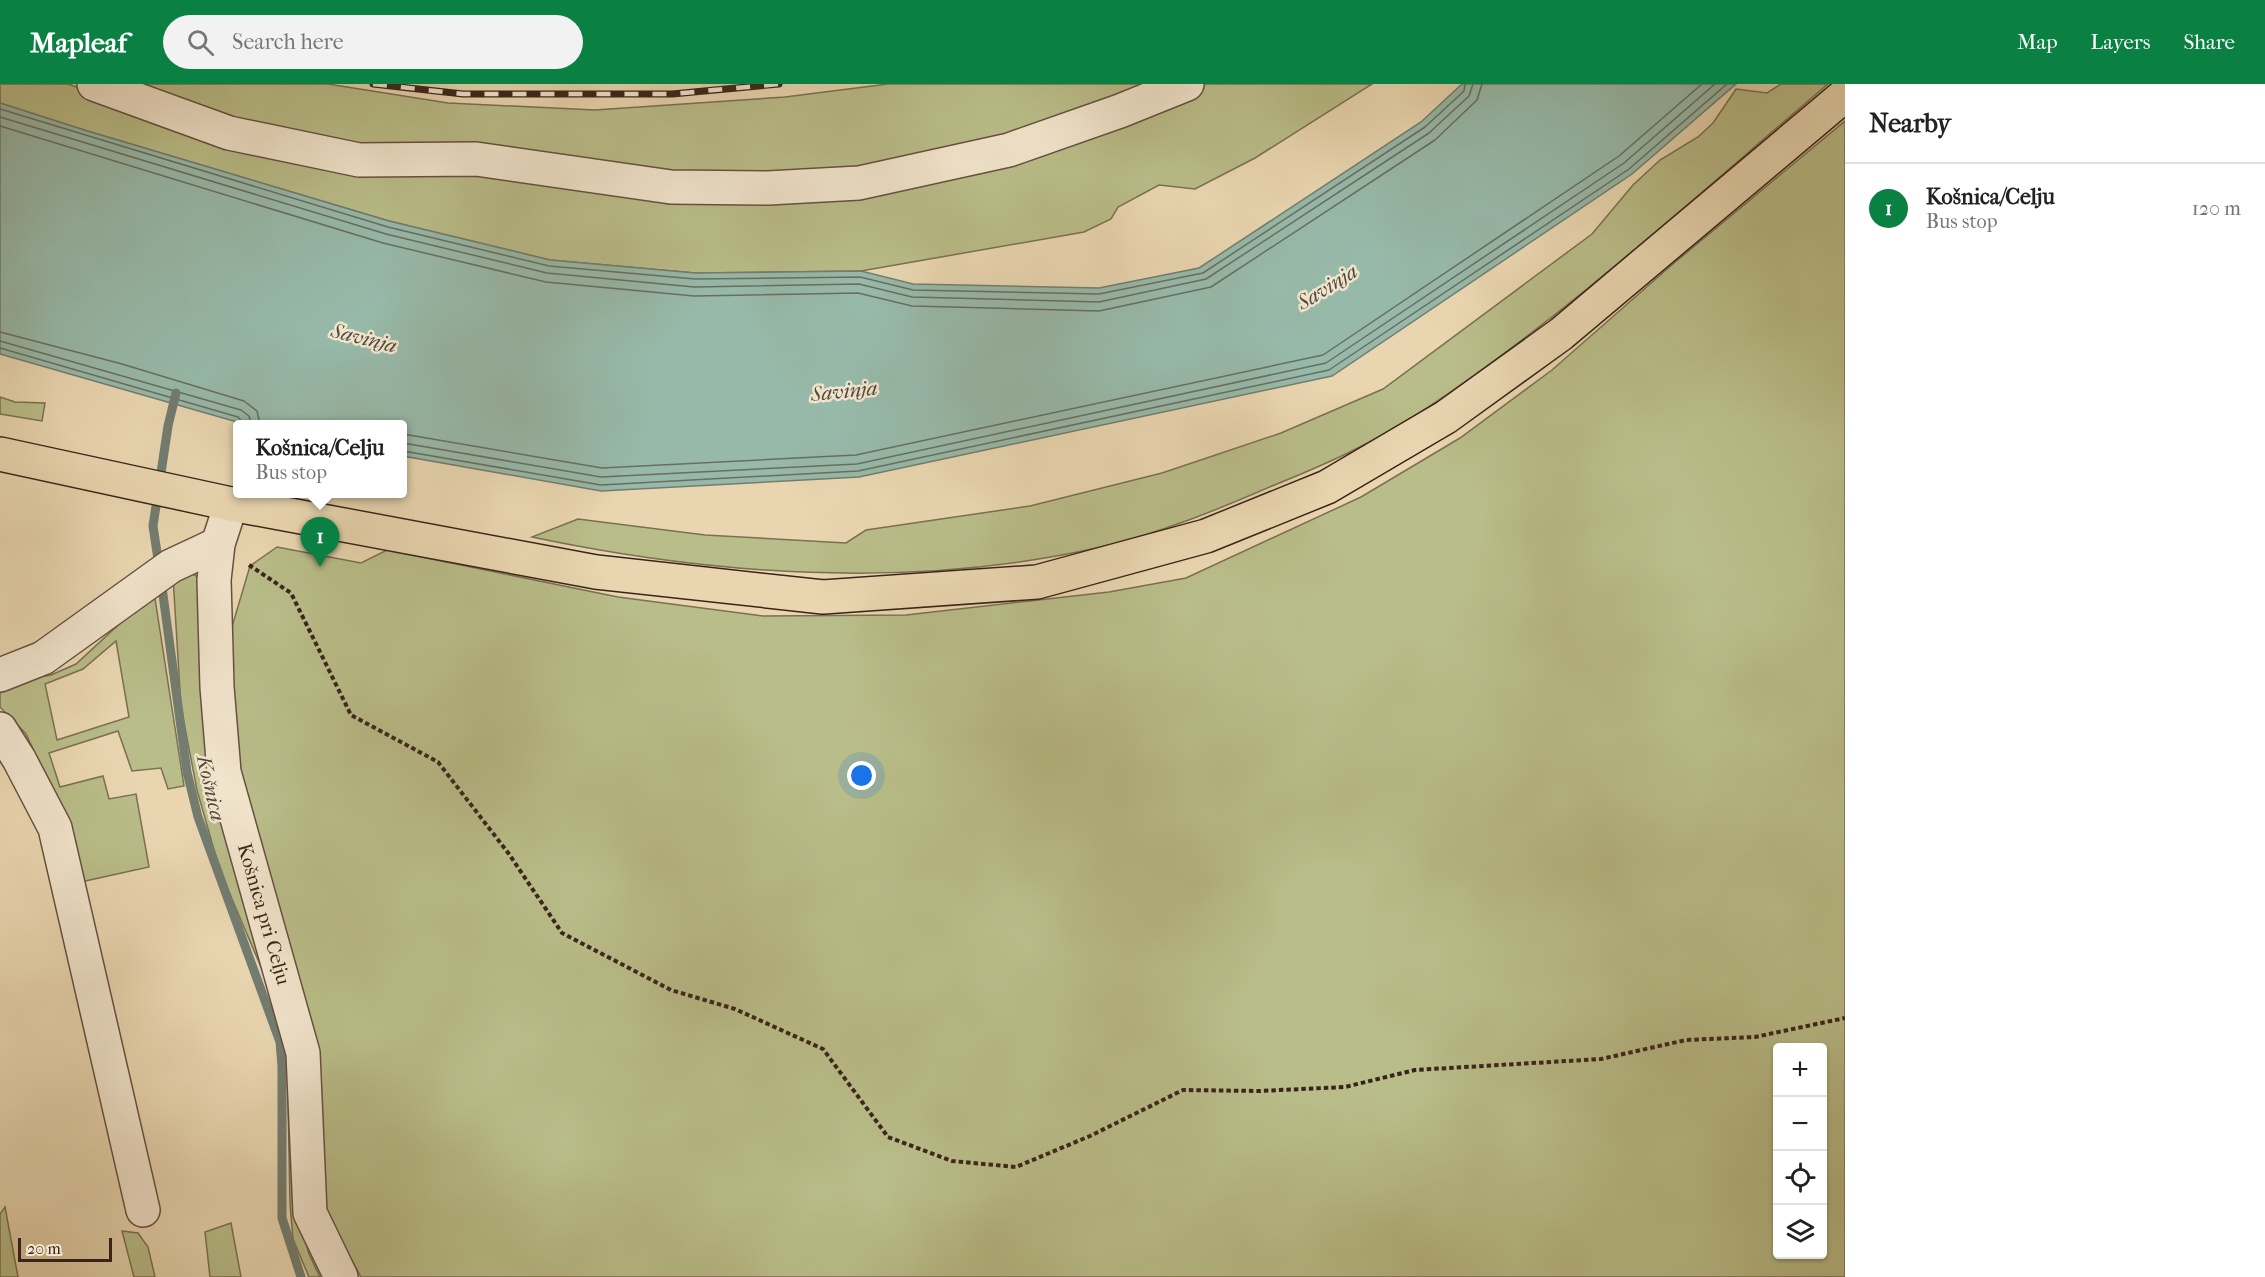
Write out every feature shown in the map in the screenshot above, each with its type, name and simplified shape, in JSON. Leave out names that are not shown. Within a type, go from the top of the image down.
[{"type":"main road","points":[[0,454],[231,504],[596,573],[822,597],[1037,582],[1206,536],[1327,487],[1446,417],[1561,334],[1845,95]]},
{"type":"street","points":[[94,84],[229,133],[359,160],[476,159],[671,187],[768,189],[859,183],[1009,150],[1187,84]]},
{"type":"street","name":"Košnica pri Celju","points":[[231,504],[218,544],[214,580],[217,687],[224,772],[303,1053],[310,1213],[341,1277]]},
{"type":"street","points":[[0,675],[43,658],[171,567],[218,544]]},
{"type":"street","points":[[0,729],[19,759],[55,828],[143,1210]]},
{"type":"path","points":[[218,544],[291,593],[351,715],[438,762],[509,854],[562,933],[670,990],[735,1009],[823,1049],[888,1137],[952,1161],[1016,1167],[1090,1136],[1183,1090],[1259,1091],[1345,1087],[1415,1070],[1600,1059],[1686,1040],[1755,1037],[1845,1018]]},
{"type":"green space","points":[[0,84],[68,84],[224,138],[836,192],[1205,84],[1372,84],[1255,158],[1195,189],[1159,185],[1118,207],[1111,219],[1084,232],[861,271],[695,273],[550,260],[389,221],[0,103]]},
{"type":"green space","points":[[115,84],[328,84],[448,103],[595,110],[785,97],[888,84],[1170,84],[996,146],[770,180],[367,148],[284,136]]},
{"type":"green space","points":[[1781,84],[1828,84],[1579,296],[1475,375],[1421,412],[1367,444],[1311,470],[1188,520],[1101,547],[1031,560],[960,569],[888,573],[744,568],[673,561],[532,537],[578,519],[705,535],[846,543],[866,530],[1030,506],[1162,473],[1281,433],[1383,389],[1592,234],[1633,185],[1660,160],[1698,137],[1713,123],[1736,89],[1767,93]]},
{"type":"green space","points":[[1845,121],[1845,1277],[361,1277],[325,1211],[231,759],[231,630],[250,566],[277,547],[361,563],[387,550],[618,597],[763,616],[906,615],[1109,592],[1186,578],[1361,497],[1460,438],[1552,370],[1674,263]]},
{"type":"green space","points":[[0,397],[15,402],[45,403],[42,421],[0,414]]},
{"type":"green space","points":[[189,572],[202,579],[215,791],[226,842],[291,1028],[297,1210],[309,1254],[320,1277],[309,1277],[293,1239],[290,1204],[287,1049],[267,981],[220,871],[197,790],[181,707],[173,577]]},
{"type":"green space","points":[[154,592],[184,786],[168,789],[161,768],[132,771],[118,731],[49,753],[60,787],[103,776],[109,799],[136,794],[149,867],[76,883],[64,817],[26,734],[0,707],[0,684],[51,675],[76,664]],"holes":[[[116,641],[129,717],[57,740],[45,684],[83,669]]]},
{"type":"green space","points":[[5,1207],[18,1277],[0,1277],[0,1214]]},
{"type":"green space","points":[[231,1223],[241,1277],[210,1277],[205,1232]]},
{"type":"green space","points":[[122,1231],[138,1233],[148,1247],[155,1277],[134,1277]]},
{"type":"water","name":"Savinja","points":[[1462,84],[1736,84],[1632,174],[1332,376],[859,477],[601,491],[407,457],[407,420],[233,421],[0,354],[0,103],[389,221],[550,260],[695,273],[861,271],[913,284],[1099,288],[1199,268],[1421,122]]},
{"type":"waterway","name":"Košnica","points":[[159,566],[153,526],[168,426],[176,393]]},
{"type":"waterway","name":"Košnica","points":[[161,580],[187,772],[198,817],[280,1042],[282,1218],[301,1277]]},
{"type":"railway","points":[[373,84],[463,94],[672,94],[779,84]]},
{"type":"place","name":"Košnica/Celju","points":[[320,567]]}]
